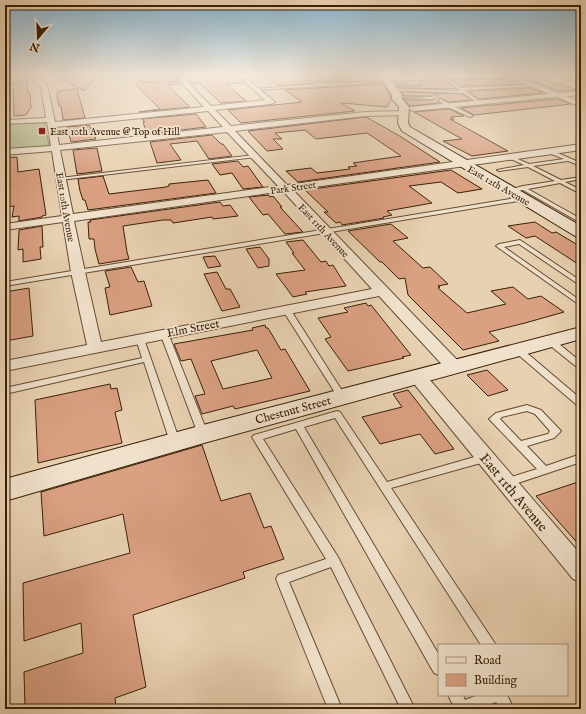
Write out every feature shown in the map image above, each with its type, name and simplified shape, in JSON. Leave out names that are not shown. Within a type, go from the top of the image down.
[{"type":"street","name":"East 10th Avenue","points":[[48,107],[78,272],[95,348]]},
{"type":"street","points":[[5,122],[50,123],[225,107]]},
{"type":"street","name":"East 12th Avenue","points":[[404,107],[410,112],[403,123],[406,129],[508,191],[523,193],[581,233]]},
{"type":"street","points":[[5,152],[55,148],[364,114],[410,112],[441,107]]},
{"type":"street","name":"East 11th Avenue","points":[[211,109],[381,291],[454,366]]},
{"type":"street","name":"Park Street","points":[[5,227],[581,147]]},
{"type":"street","name":"Elm Street","points":[[5,366],[164,333],[381,291]]},
{"type":"street","name":"Chestnut Street","points":[[5,490],[203,434],[581,333]]},
{"type":"street","name":"East 11th Avenue","points":[[417,376],[581,572]]},
{"type":"lane","points":[[453,107],[471,116]]},
{"type":"lane","points":[[551,152],[581,165]]},
{"type":"lane","points":[[60,178],[254,156]]},
{"type":"lane","points":[[511,157],[580,190]]},
{"type":"lane","points":[[499,170],[568,160]]},
{"type":"lane","points":[[5,284],[325,231],[523,193],[581,178]]},
{"type":"lane","points":[[523,193],[581,221]]},
{"type":"lane","points":[[581,284],[520,242],[499,246],[581,304]]},
{"type":"lane","points":[[286,309],[342,397]]},
{"type":"lane","points":[[164,333],[203,434]]},
{"type":"lane","points":[[140,339],[175,443]]},
{"type":"lane","points":[[550,341],[581,366]]},
{"type":"lane","points":[[518,350],[581,404]]},
{"type":"lane","points":[[5,391],[147,359]]},
{"type":"lane","points":[[520,445],[551,436],[556,431],[538,412],[527,408],[499,415],[494,419],[544,470]]},
{"type":"lane","points":[[408,709],[334,561],[257,437],[337,414],[488,644]]},
{"type":"lane","points":[[298,425],[438,666]]},
{"type":"lane","points":[[385,486],[485,458]]},
{"type":"lane","points":[[506,483],[581,458]]},
{"type":"lane","points":[[334,561],[282,579],[335,709]]},
{"type":"lane","points":[[455,696],[461,709],[495,696]]},
{"type":"lane","points":[[499,696],[507,709]]},
{"type":"green space","points":[[44,122],[48,146],[5,151],[5,123]]},
{"type":"building","points":[[14,107],[31,107],[26,115],[14,116]]},
{"type":"building","points":[[61,107],[82,107],[85,118],[63,120]]},
{"type":"building","points":[[158,107],[187,107],[139,112],[160,109]]},
{"type":"building","points":[[253,107],[349,107],[355,111],[241,123],[228,110]]},
{"type":"building","points":[[468,107],[542,107],[474,115],[461,108]]},
{"type":"building","points":[[449,109],[464,116],[451,117],[454,119],[450,119],[508,151],[472,156],[443,141],[462,139],[414,112]]},
{"type":"building","points":[[196,114],[206,127],[147,134],[143,122],[145,122],[142,119]]},
{"type":"building","points":[[366,117],[398,135],[440,162],[298,182],[286,171],[311,168],[317,173],[350,169],[348,167],[357,166],[353,163],[401,156],[367,133],[316,139],[305,130],[275,133],[282,139],[273,139],[283,149],[267,151],[248,131]]},
{"type":"building","points":[[89,125],[96,139],[71,142],[67,127]]},
{"type":"building","points":[[212,135],[221,144],[223,144],[232,156],[209,159],[197,141],[170,144],[181,160],[157,163],[150,142]]},
{"type":"building","points":[[97,148],[102,171],[77,174],[73,150]]},
{"type":"building","points":[[17,157],[18,172],[39,169],[46,215],[42,217],[19,221],[19,216],[12,217],[14,206],[7,207],[10,183],[5,184],[5,158]]},
{"type":"building","points":[[238,161],[243,167],[248,166],[263,187],[243,189],[232,173],[220,175],[212,164]]},
{"type":"building","points":[[451,170],[482,189],[458,193],[441,182],[409,186],[432,203],[387,211],[392,215],[383,217],[384,218],[342,225],[340,222],[336,223],[324,212],[328,212],[305,190]]},
{"type":"building","points":[[103,176],[109,194],[166,187],[169,186],[169,184],[208,180],[216,193],[88,210],[80,191],[78,179]]},
{"type":"building","points":[[269,195],[270,197],[273,196],[282,207],[280,207],[303,232],[285,234],[268,214],[263,215],[249,197]]},
{"type":"building","points":[[220,202],[223,206],[230,205],[238,216],[213,219],[212,217],[173,223],[171,220],[163,220],[123,226],[129,259],[99,264],[94,239],[89,239],[88,222],[91,222],[90,220]]},
{"type":"building","points":[[535,222],[552,233],[556,232],[581,247],[581,266],[535,236],[526,238],[508,226]]},
{"type":"building","points":[[391,224],[408,238],[393,241],[423,268],[430,267],[448,284],[438,286],[440,287],[438,288],[467,313],[506,304],[491,291],[513,287],[528,299],[541,296],[564,312],[489,332],[499,341],[463,350],[408,295],[405,278],[399,279],[348,231]]},
{"type":"building","points":[[42,226],[43,247],[40,247],[41,259],[23,262],[23,249],[18,250],[19,230]]},
{"type":"building","points":[[303,240],[321,262],[326,261],[329,266],[333,265],[346,286],[305,292],[307,294],[293,297],[276,274],[305,270],[292,253],[294,253],[286,242]]},
{"type":"building","points":[[260,247],[269,259],[269,266],[258,268],[246,249]]},
{"type":"building","points":[[215,256],[221,266],[208,268],[203,257]]},
{"type":"building","points":[[131,267],[138,282],[144,281],[152,306],[110,315],[105,288],[110,287],[105,271]]},
{"type":"building","points":[[217,272],[226,289],[230,289],[240,307],[222,311],[204,274]]},
{"type":"building","points":[[29,288],[33,336],[5,341],[5,292]]},
{"type":"building","points":[[366,303],[368,306],[371,305],[411,355],[348,371],[325,339],[331,337],[318,318],[348,312],[344,308]]},
{"type":"building","points":[[265,325],[266,328],[268,328],[281,350],[285,349],[310,391],[235,409],[233,406],[202,414],[195,396],[205,394],[191,359],[181,361],[174,344],[253,330],[252,328]],"holes":[[[257,350],[272,378],[223,389],[211,361]]]},
{"type":"building","points":[[487,370],[508,390],[488,396],[467,375]]},
{"type":"building","points":[[110,384],[111,389],[117,388],[122,410],[115,412],[122,443],[38,463],[35,400]]},
{"type":"building","points":[[408,390],[454,449],[435,454],[420,434],[380,444],[362,417],[402,407],[393,394]]},
{"type":"building","points":[[202,445],[221,501],[250,493],[264,528],[271,526],[284,559],[243,572],[245,578],[133,615],[146,687],[115,698],[116,709],[25,709],[24,672],[83,653],[81,623],[24,641],[23,583],[130,553],[123,514],[44,536],[41,492]]},
{"type":"building","points":[[581,481],[581,547],[536,496]]},
{"type":"place","name":"East 10th Avenue @ Top of Hill","points":[[42,131]]}]
